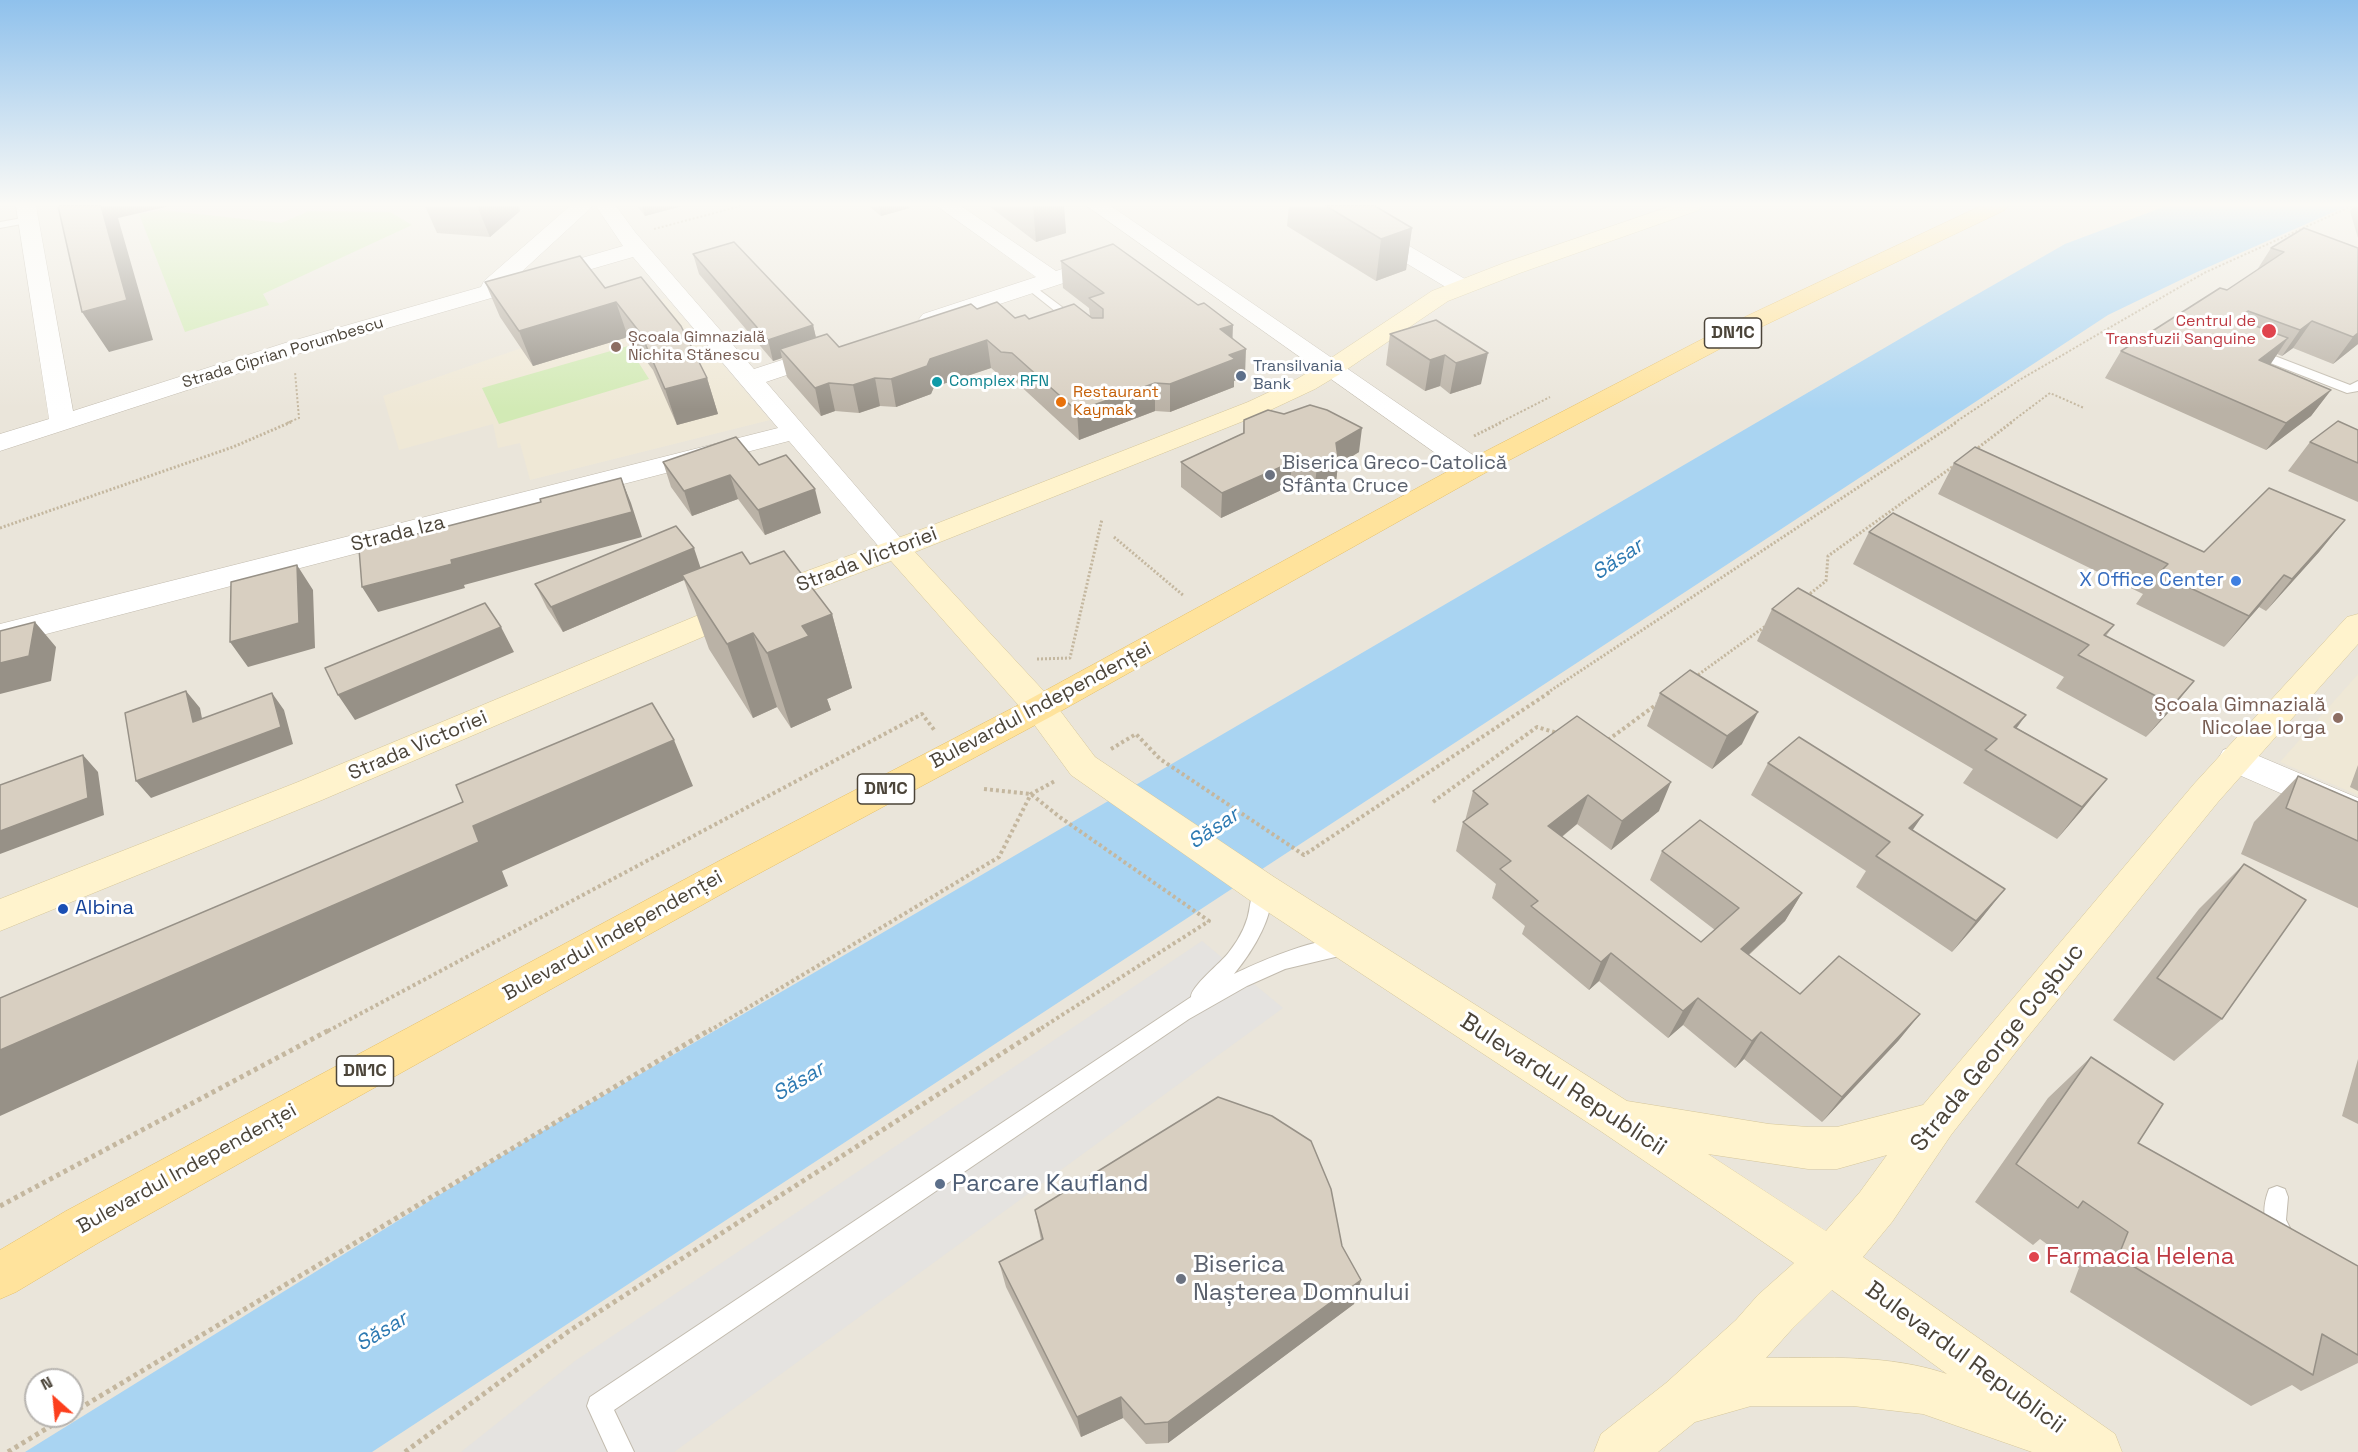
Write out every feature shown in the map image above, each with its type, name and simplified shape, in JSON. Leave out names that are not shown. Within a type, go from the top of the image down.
[{"type":"main road","name":"Bulevardul Independenței","points":[[0,1276],[82,1227],[322,1094],[732,871],[1029,696],[1319,552],[1755,321],[1855,274]]},
{"type":"street","points":[[37,274],[62,422]]},
{"type":"street","points":[[484,293],[506,274]]},
{"type":"street","name":"Strada Ciprian Porumbescu","points":[[0,443],[293,348],[484,293],[541,274]]},
{"type":"street","points":[[659,274],[896,549]]},
{"type":"street","points":[[1045,274],[1053,279]]},
{"type":"street","points":[[907,327],[1069,274]]},
{"type":"street","points":[[1171,274],[1331,369],[1474,468]]},
{"type":"street","points":[[1440,274],[1462,287]]},
{"type":"street","name":"Strada Victoriei","points":[[0,915],[310,791],[795,586],[896,549],[1257,407],[1306,384],[1331,369],[1440,297],[1500,274]]},
{"type":"street","points":[[750,379],[851,346]]},
{"type":"street","name":"Strada Iza","points":[[0,635],[795,432]]},
{"type":"street","name":"Bulevardul Republicii","points":[[896,549],[1029,696],[1083,766],[1261,888],[1617,1119],[1830,1261],[2093,1449]]},
{"type":"street","name":"Strada George Coșbuc","points":[[1619,1452],[1683,1401],[1753,1337],[1775,1312],[1830,1261],[1876,1207],[1936,1121],[2034,1000],[2235,759],[2358,624]]},
{"type":"street","points":[[2235,759],[2358,813]]},
{"type":"street","points":[[1617,1119],[1769,1144],[1808,1148],[1837,1148],[1936,1121]]},
{"type":"street","points":[[1683,1401],[1751,1382],[1853,1382],[1923,1390],[2093,1449]]},
{"type":"lane","points":[[1030,286],[1082,327]]},
{"type":"lane","points":[[2243,347],[2351,390],[2358,385]]},
{"type":"lane","points":[[1182,1013],[1235,961],[1253,932],[1261,908],[1261,888]]},
{"type":"lane","points":[[621,1452],[599,1406],[1182,1013],[1249,974],[1323,949],[1352,946]]},
{"type":"lane","points":[[2277,1197],[2275,1222],[2293,1253]]},
{"type":"path","points":[[1137,734],[1160,759],[1304,855],[2021,379],[2203,274]]},
{"type":"path","points":[[0,528],[233,447],[299,418],[293,348]]},
{"type":"path","points":[[1969,454],[2050,393],[2084,408]]},
{"type":"path","points":[[1798,602],[1826,581],[1828,556],[1960,461]]},
{"type":"path","points":[[1070,658],[1102,519]]},
{"type":"path","points":[[1114,537],[1184,596]]},
{"type":"path","points":[[1173,601],[1194,590]]},
{"type":"path","points":[[1694,678],[1769,623]]},
{"type":"path","points":[[1029,696],[1070,658],[1080,653]]},
{"type":"path","points":[[1599,747],[1665,699]]},
{"type":"path","points":[[0,1206],[922,714],[939,735]]},
{"type":"path","points":[[1433,802],[1537,727],[1558,734]]},
{"type":"path","points":[[924,735],[935,729]]},
{"type":"path","points":[[405,1452],[569,1331],[1209,921],[1060,818],[1031,794],[984,789]]},
{"type":"path","points":[[84,1406],[999,857],[1031,794]]},
{"type":"path","points":[[8,1452],[47,1428]]},
{"type":"shaded area","points":[[0,274],[2358,274],[2358,1452],[0,1452]]},
{"type":"shaded area","name":"Școala Gimnazială Nichita Stănescu","points":[[666,298],[770,420],[530,480],[520,443],[498,448],[493,424],[399,450],[383,396]]},
{"type":"shaded area","name":"Școala Gimnazială Nicolae Iorga","points":[[2358,674],[2358,795],[2280,762]]},
{"type":"shaded area","name":"Parcare Kaufland","points":[[1202,941],[1283,1008],[674,1452],[461,1452],[575,1361]]},
{"type":"green space","points":[[162,274],[307,274],[263,294],[269,305],[185,332]]},
{"type":"green space","points":[[628,346],[649,379],[499,424],[482,388]]},
{"type":"water","name":"Săsar","points":[[2013,274],[2193,274],[2108,315],[372,1452],[25,1452],[64,1428],[84,1428],[84,1415],[536,1135]]},
{"type":"building","points":[[73,274],[120,274],[127,300],[82,312]]},
{"type":"building","points":[[515,274],[594,274],[605,288],[641,277],[681,326],[707,378],[665,389],[641,334],[616,302],[519,331],[485,282]]},
{"type":"building","points":[[710,274],[764,274],[813,325],[768,340]]},
{"type":"building","points":[[1078,274],[1154,274],[1198,305],[1204,303],[1233,325],[1220,329],[1246,349],[1229,355],[1235,359],[1170,384],[1155,383],[1077,411],[1012,353],[1001,352],[987,340],[930,359],[927,366],[891,379],[875,378],[853,385],[829,383],[815,388],[780,349],[827,334],[839,347],[971,304],[977,309],[997,302],[1015,318],[1025,315],[1029,319],[1074,304],[1092,318],[1103,318],[1103,309],[1089,298],[1104,293]]},
{"type":"building","points":[[2251,274],[2358,274],[2358,333],[2353,337],[2312,321],[2300,330],[2248,311],[2241,316],[2245,322],[2288,338],[2259,360],[2331,390],[2286,423],[2121,351],[2220,288],[2227,290]]},
{"type":"building","points":[[1436,320],[1488,353],[1456,363],[1445,355],[1430,360],[1390,334]]},
{"type":"building","points":[[1310,405],[1327,410],[1362,428],[1336,443],[1338,458],[1317,467],[1292,462],[1222,493],[1181,462],[1244,433],[1244,420],[1268,410],[1284,414]]},
{"type":"building","points":[[2338,421],[2358,430],[2358,463],[2310,442]]},
{"type":"building","points":[[736,437],[759,465],[786,455],[815,489],[758,510],[730,475],[684,491],[663,462]]},
{"type":"building","points":[[1975,447],[2204,552],[2269,488],[2345,520],[2292,579],[2284,575],[2249,616],[2159,573],[2168,564],[1954,463]]},
{"type":"building","points":[[621,478],[632,512],[451,560],[452,564],[362,587],[359,549],[541,502],[540,499]]},
{"type":"building","points":[[1893,513],[2114,625],[2104,635],[2194,681],[2173,705],[2078,655],[2089,645],[1869,532]]},
{"type":"building","points":[[676,526],[694,548],[551,607],[535,584]]},
{"type":"building","points":[[784,551],[832,614],[802,626],[809,636],[767,653],[753,633],[727,644],[682,575],[742,552],[750,564]]},
{"type":"building","points":[[297,565],[299,623],[230,642],[231,582]]},
{"type":"building","points":[[1798,588],[2026,715],[2014,727],[2107,779],[2082,807],[1985,750],[1997,739],[1772,609]]},
{"type":"building","points":[[485,603],[501,627],[338,695],[325,668]]},
{"type":"building","points":[[35,622],[29,656],[0,663],[0,631]]},
{"type":"building","points":[[1690,670],[1758,712],[1727,736],[1660,693]]},
{"type":"building","points":[[186,691],[193,722],[272,693],[281,727],[136,781],[125,713]]},
{"type":"building","points":[[652,703],[674,740],[473,826],[479,842],[0,1050],[0,998],[463,802],[456,785]]},
{"type":"building","points":[[1577,716],[1671,782],[1622,821],[1588,795],[1548,826],[1701,942],[1739,908],[1662,851],[1700,820],[1802,893],[1741,949],[1800,994],[1839,956],[1920,1014],[1842,1097],[1761,1032],[1752,1041],[1698,998],[1683,1011],[1611,953],[1601,962],[1531,906],[1538,901],[1500,869],[1511,861],[1463,822],[1488,804],[1473,791]]},
{"type":"building","points":[[1799,737],[1923,815],[1909,828],[2005,889],[1976,921],[1876,856],[1890,842],[1768,763]]},
{"type":"building","points":[[83,755],[88,798],[0,831],[0,785]]},
{"type":"building","points":[[2298,776],[2358,802],[2358,841],[2286,808]]},
{"type":"building","points":[[2244,864],[2306,900],[2222,1019],[2157,978]]},
{"type":"building","points":[[2091,1057],[2163,1104],[2138,1143],[2358,1266],[2358,1355],[2322,1334],[2313,1375],[2118,1257],[2128,1232],[2083,1201],[2078,1208],[2016,1164]]},
{"type":"building","name":"Biserica Nașterea Domnului","points":[[1218,1097],[1272,1116],[1311,1141],[1331,1189],[1342,1246],[1361,1280],[1168,1422],[1145,1424],[1121,1397],[1077,1417],[999,1262],[1043,1239],[1035,1210]]},
{"type":"place","name":"Centrul de Transfuzii Sanguine","points":[[2269,331]]},
{"type":"place","name":"Școala Gimnazială Nichita Stănescu","points":[[616,347]]},
{"type":"place","name":"Transilvania Bank","points":[[1241,376]]},
{"type":"place","name":"Complex RFN","points":[[937,382]]},
{"type":"place","name":"Restaurant Kaymak","points":[[1061,402]]},
{"type":"place","name":"Biserica Greco-Catolică Sfânta Cruce","points":[[1270,475]]},
{"type":"place","name":"X Office Center","points":[[2236,581]]},
{"type":"place","name":"Școala Gimnazială Nicolae Iorga","points":[[2338,718]]},
{"type":"place","name":"Albina","points":[[63,909]]},
{"type":"place","name":"Parcare Kaufland","points":[[940,1184]]},
{"type":"place","name":"Farmacia Helena","points":[[2034,1257]]},
{"type":"place","name":"Biserica Nașterea Domnului","points":[[1181,1279]]}]
